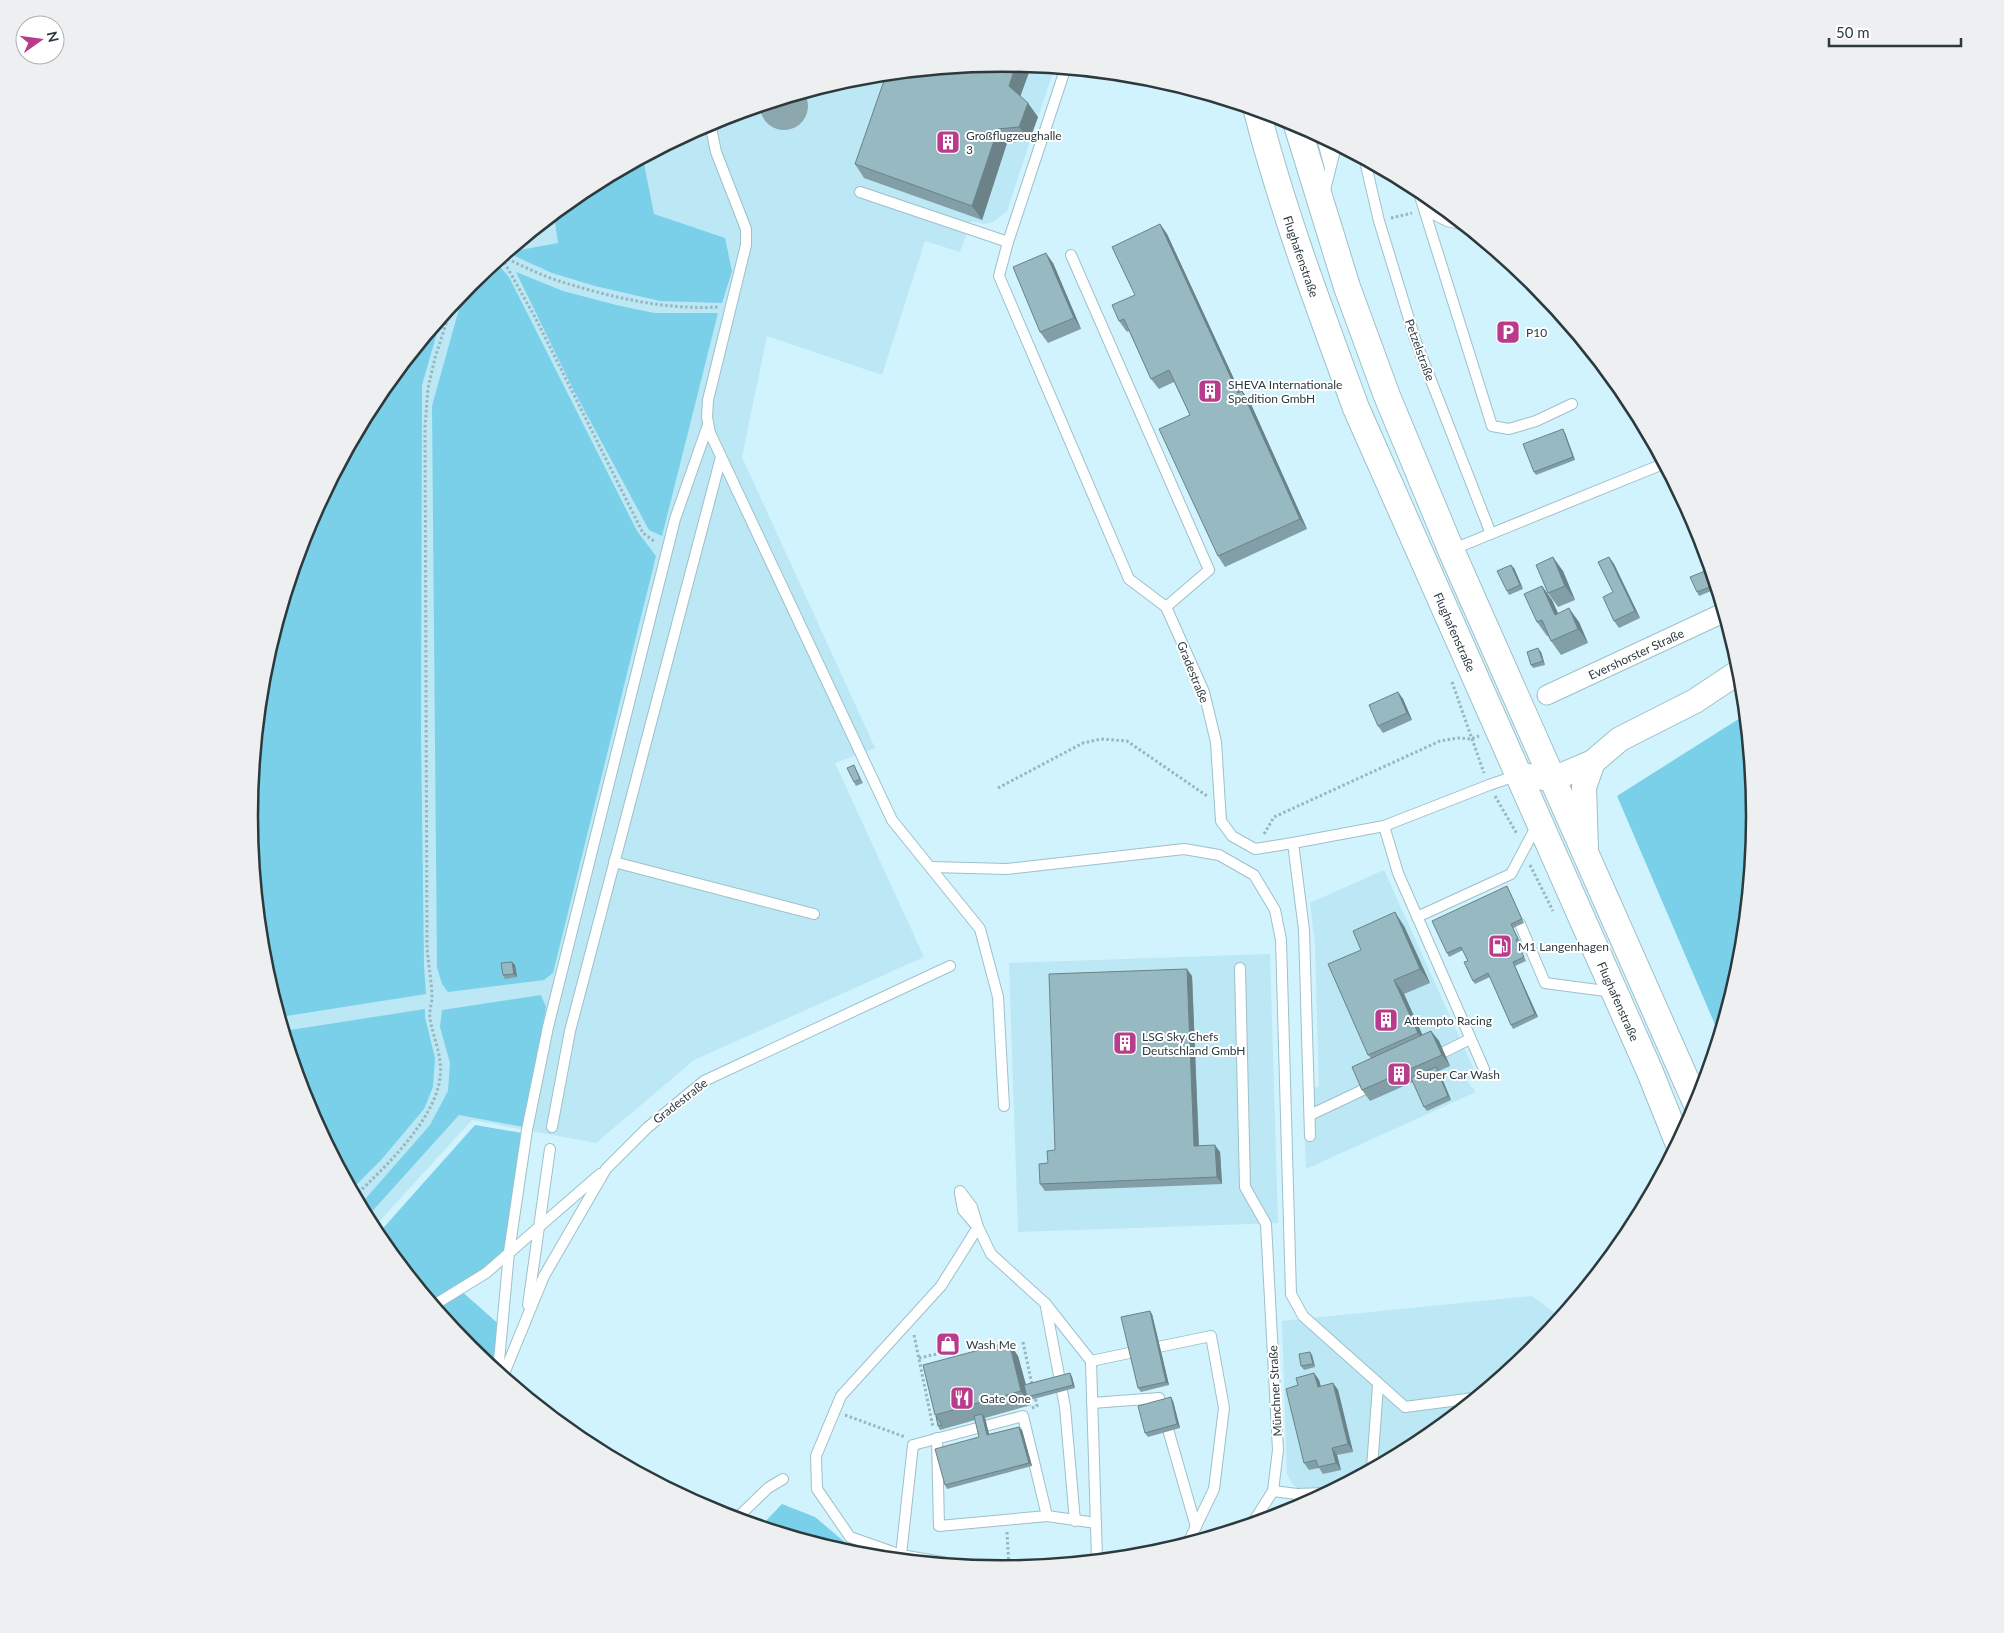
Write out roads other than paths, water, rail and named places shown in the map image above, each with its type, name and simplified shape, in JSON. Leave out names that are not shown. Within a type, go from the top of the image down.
[{"type":"main road","name":"Flughafenstraße","points":[[1259,119],[1314,296],[1356,408],[1650,1072],[1675,1133]]},
{"type":"main road","points":[[1300,135],[1347,287],[1387,396],[1451,550],[1692,1094]]},
{"type":"street","name":"Evershorster Straße","points":[[1547,695],[1718,615]]},
{"type":"street","points":[[1518,776],[1593,762],[1620,739],[1695,701],[1733,676]]},
{"type":"street","points":[[1549,771],[1586,747],[1620,739]]},
{"type":"street","points":[[1587,856],[1584,787],[1593,762]]},
{"type":"lane","points":[[1063,75],[1008,242],[999,276],[1129,579],[1166,607],[1209,570],[1071,254]]},
{"type":"lane","points":[[712,131],[716,152],[746,229],[746,245],[708,400],[708,425],[710,433],[892,820],[932,867],[980,929],[998,997],[1004,1106]]},
{"type":"lane","points":[[1324,146],[1330,169]]},
{"type":"lane","points":[[1321,207],[1335,151]]},
{"type":"lane","name":"Petzelstraße","points":[[1366,168],[1379,221],[1416,342],[1490,534]]},
{"type":"lane","points":[[860,192],[1008,242]]},
{"type":"lane","points":[[1423,203],[1492,426],[1510,429],[1572,404]]},
{"type":"lane","points":[[1425,210],[1448,221]]},
{"type":"lane","points":[[499,1364],[509,1252],[527,1130],[548,1027],[675,518],[708,425]]},
{"type":"lane","points":[[552,1127],[570,1031],[721,457]]},
{"type":"lane","points":[[1451,550],[1658,466]]},
{"type":"lane","name":"Gradestraße","points":[[1166,607],[1204,692],[1216,742],[1222,821],[1232,836],[1255,849],[1293,843]]},
{"type":"lane","points":[[1310,1136],[1304,930],[1293,843],[1384,826],[1489,785],[1518,776]]},
{"type":"lane","points":[[1417,917],[1502,883],[1510,874],[1538,822]]},
{"type":"lane","points":[[1384,826],[1398,872],[1484,1069]]},
{"type":"lane","points":[[932,867],[1007,870],[1184,849],[1219,855],[1254,875],[1275,910],[1281,940],[1292,1294],[1303,1316],[1405,1408],[1464,1399]]},
{"type":"lane","points":[[614,862],[814,914]]},
{"type":"lane","points":[[1520,924],[1545,983],[1614,992]]},
{"type":"lane","name":"Gradestraße","points":[[526,1321],[544,1276],[606,1169],[647,1128],[704,1081],[950,966]]},
{"type":"lane","name":"Münchner Straße","points":[[1240,968],[1245,1187],[1266,1224],[1278,1450],[1273,1491],[1258,1515]]},
{"type":"lane","points":[[1444,1052],[1470,1039]]},
{"type":"lane","points":[[1310,1115],[1365,1089]]},
{"type":"lane","points":[[506,1371],[526,1321],[550,1149]]},
{"type":"lane","points":[[439,1302],[486,1273],[606,1169]]},
{"type":"lane","points":[[888,1551],[850,1537],[817,1488],[816,1456],[841,1396],[941,1286],[978,1227],[991,1254],[1046,1304],[1091,1361],[1098,1554]]},
{"type":"lane","points":[[1046,1304],[1066,1407],[1075,1521]]},
{"type":"lane","points":[[1091,1361],[1211,1336],[1224,1408],[1214,1489],[1192,1536]]},
{"type":"lane","points":[[1372,1462],[1378,1385]]},
{"type":"lane","points":[[1092,1403],[1159,1398],[1196,1527]]},
{"type":"lane","points":[[901,1553],[913,1445],[936,1438],[1023,1416],[1047,1516]]},
{"type":"lane","points":[[936,1438],[939,1526],[1047,1516],[1096,1523]]},
{"type":"lane","points":[[741,1513],[768,1488],[783,1478]]},
{"type":"lane","points":[[1273,1491],[1310,1494]]},
{"type":"place","name":"Großflugzeughalle 3","points":[[948,142]]},
{"type":"place","name":"P10","points":[[1508,332]]},
{"type":"place","name":"SHEVA Internationale Spedition GmbH","points":[[1210,391]]},
{"type":"place","name":"M1 Langenhagen","points":[[1500,946]]},
{"type":"place","name":"Attempto Racing","points":[[1386,1020]]},
{"type":"place","name":"LSG Sky Chefs Deutschland GmbH","points":[[1125,1043]]},
{"type":"place","name":"Super Car Wash","points":[[1399,1074]]},
{"type":"place","name":"Wash Me","points":[[948,1344]]},
{"type":"place","name":"Gate One","points":[[962,1398]]}]
